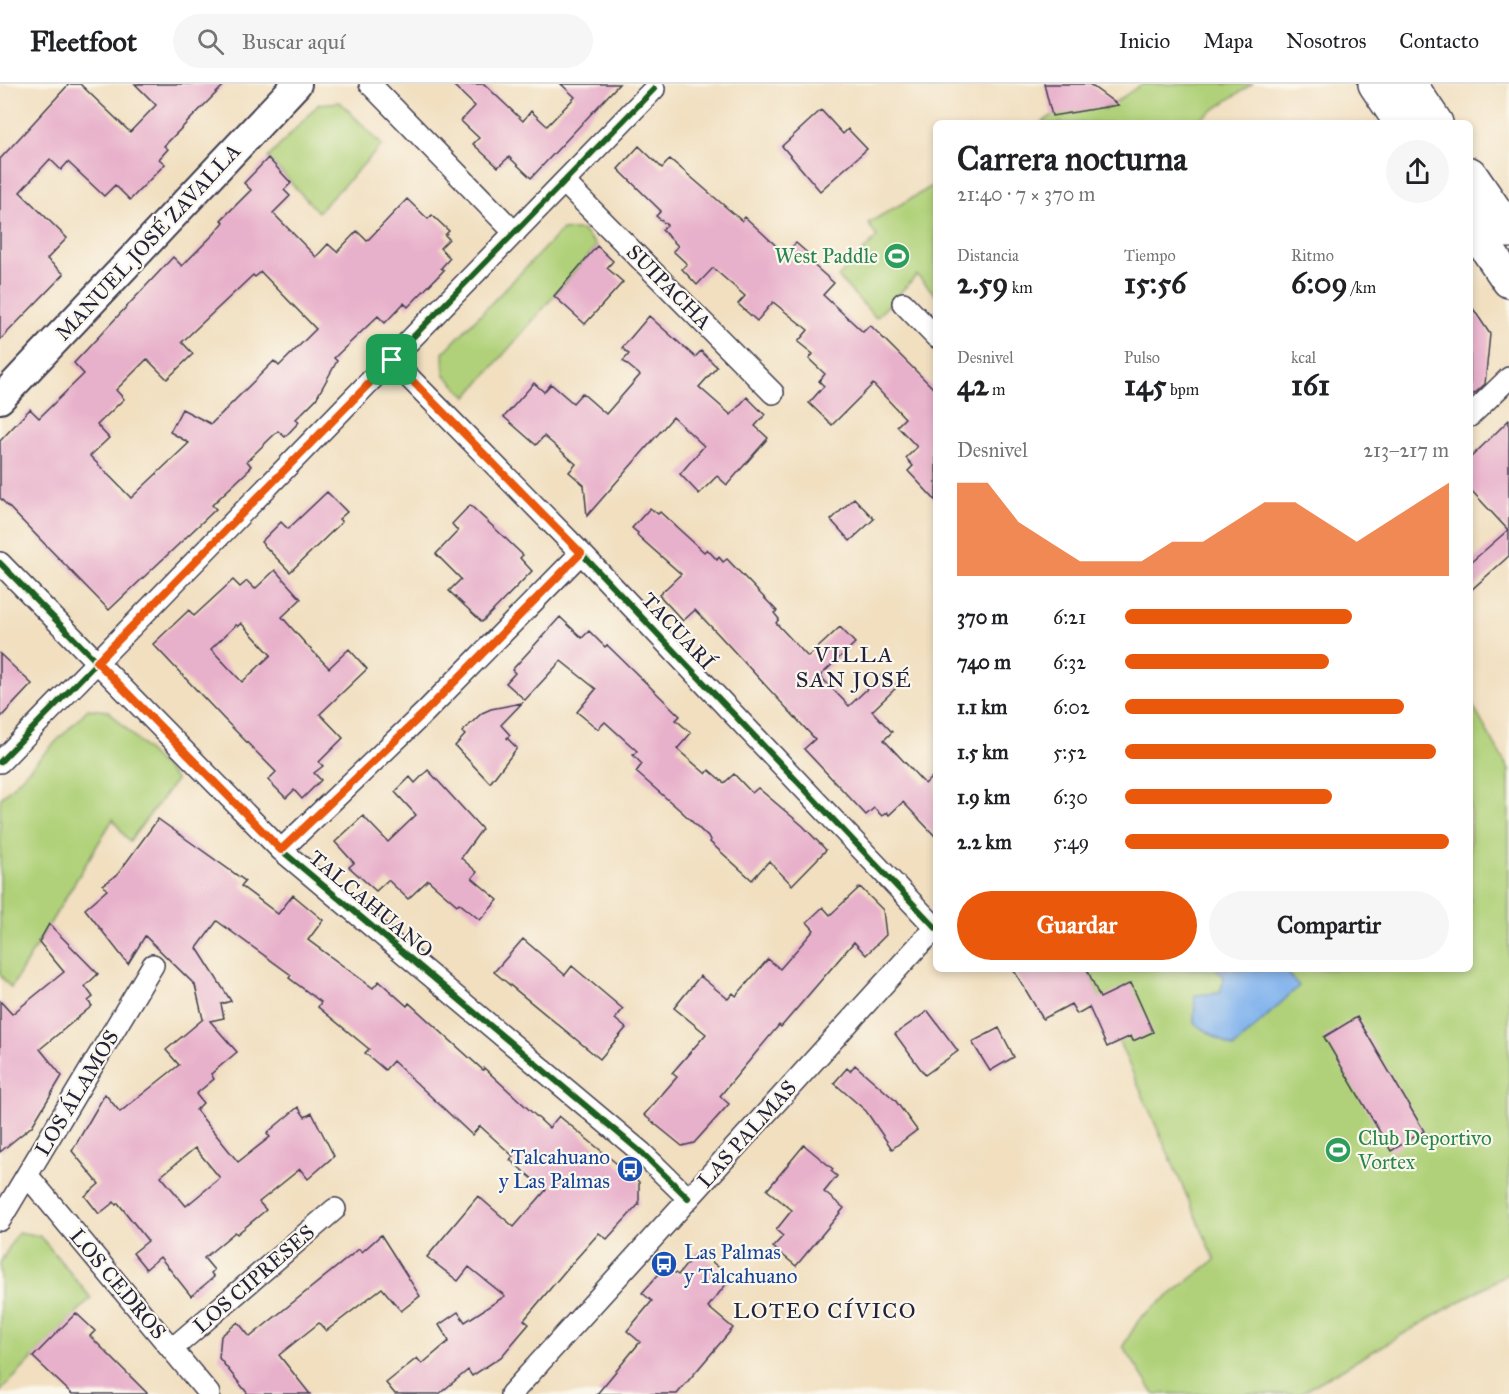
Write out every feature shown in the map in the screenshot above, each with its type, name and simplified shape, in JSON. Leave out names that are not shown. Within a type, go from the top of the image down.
[{"type":"main road","points":[[1375,84],[1399,120]]},
{"type":"main road","points":[[1410,84],[1434,120]]},
{"type":"main road","points":[[1473,178],[1509,231]]},
{"type":"main road","points":[[1473,228],[1509,281]]},
{"type":"street","name":"MANUEL JOSÉ ZAVALLA","points":[[0,399],[297,84]]},
{"type":"street","points":[[370,84],[515,233]]},
{"type":"street","points":[[0,762],[654,89]]},
{"type":"street","name":"SUIPACHA","points":[[564,182],[773,393]]},
{"type":"street","points":[[903,303],[933,334]]},
{"type":"street","name":"TACUARÍ","points":[[392,360],[581,553],[933,925]]},
{"type":"street","points":[[1473,413],[1509,378]]},
{"type":"street","points":[[281,850],[425,712],[581,553]]},
{"type":"street","name":"TALCAHUANO","points":[[0,563],[281,850],[642,1153],[688,1198]]},
{"type":"street","name":"LAS PALMAS","points":[[511,1394],[933,931]]},
{"type":"street","name":"LOS ÁLAMOS","points":[[0,1220],[153,965]]},
{"type":"street","name":"LOS CEDROS","points":[[27,1174],[209,1394]]},
{"type":"street","name":"LOS CIPRESES","points":[[172,1349],[335,1209]]},
{"type":"green space","points":[[1142,84],[1252,84],[1198,120],[1045,120],[1084,94],[1105,109]]},
{"type":"green space","points":[[340,102],[382,145],[318,212],[268,158],[319,104]]},
{"type":"green space","name":"West Paddle","points":[[933,186],[933,292],[917,275],[876,318],[838,277],[877,237],[868,223]]},
{"type":"green space","points":[[562,230],[582,230],[597,246],[467,397],[444,374],[443,353]]},
{"type":"green space","name":"Club Deportivo Vortex","points":[[1473,706],[1509,770],[1509,1273],[1299,1394],[1154,1394],[1123,1346],[1140,1318],[1215,1260],[1088,972],[1473,972]]},
{"type":"green space","points":[[88,709],[109,711],[176,780],[129,842],[113,819],[11,988],[0,975],[0,799]]},
{"type":"green space","points":[[18,1232],[40,1236],[91,1298],[0,1392],[0,1263]]},
{"type":"water","points":[[1219,972],[1287,972],[1299,986],[1233,1048],[1194,1023],[1195,995],[1220,993],[1224,977]]},
{"type":"building","points":[[69,84],[80,84],[130,132],[156,105],[135,84],[225,84],[164,146],[168,149],[159,159],[165,164],[130,200],[115,185],[104,196],[68,162],[61,170],[50,159],[20,192],[67,238],[47,259],[64,274],[0,340],[0,159]]},
{"type":"building","points":[[452,84],[484,84],[523,121],[531,111],[547,126],[575,97],[561,84],[619,84],[531,178],[509,157],[498,167],[473,144],[479,138],[461,121],[475,106]]},
{"type":"building","points":[[1044,84],[1089,84],[1118,105],[1052,116]]},
{"type":"building","points":[[821,110],[843,134],[848,129],[867,149],[820,191],[782,146]]},
{"type":"building","points":[[639,146],[662,168],[670,159],[742,221],[745,217],[785,254],[796,243],[812,257],[809,261],[834,283],[823,295],[863,332],[870,325],[933,388],[933,498],[908,471],[913,466],[906,458],[917,447],[897,426],[905,418],[873,384],[832,425],[809,403],[824,386],[819,381],[825,374],[809,359],[813,354],[798,342],[808,330],[773,302],[757,321],[738,304],[745,296],[713,268],[697,285],[682,269],[687,264],[673,251],[678,246],[662,230],[667,225],[656,216],[661,211],[618,169]]},
{"type":"building","points":[[268,158],[291,183],[284,190],[290,196],[273,213],[316,257],[328,244],[337,252],[357,231],[367,241],[407,199],[428,219],[432,215],[449,231],[445,235],[449,239],[440,248],[450,258],[441,268],[444,270],[408,307],[404,303],[385,323],[378,316],[334,358],[337,361],[316,399],[296,419],[299,422],[285,437],[278,431],[247,461],[251,466],[250,469],[212,505],[216,509],[109,610],[0,498],[0,441],[30,409],[39,418],[84,374],[74,363],[173,257],[182,266],[214,234],[224,222],[221,220],[251,190],[244,183]],"holes":[[[261,272],[316,329],[279,366],[274,361],[211,424],[182,409],[170,432],[189,443],[131,498],[90,456],[109,438],[97,425],[124,399],[116,390],[147,359],[167,379],[193,354],[182,342],[253,275],[255,277]]]},
{"type":"building","points":[[597,246],[613,261],[607,268],[623,282],[585,324],[554,296]]},
{"type":"building","points":[[1473,308],[1490,334],[1485,384],[1474,394]]},
{"type":"building","points":[[649,316],[695,357],[701,351],[717,367],[699,387],[731,415],[747,397],[765,415],[755,426],[768,438],[727,485],[717,476],[699,494],[680,474],[704,446],[673,417],[587,516],[584,485],[569,472],[576,464],[544,436],[536,445],[504,417],[534,383],[544,392],[551,384],[573,403],[582,393],[606,414],[640,375],[623,361],[629,354],[622,348]]},
{"type":"building","points":[[1509,420],[1509,556],[1473,588],[1473,560],[1508,530],[1473,492],[1473,455]]},
{"type":"building","points":[[327,492],[347,512],[339,519],[342,522],[290,572],[261,542],[281,522],[288,529]]},
{"type":"building","points":[[854,498],[874,519],[850,541],[831,520]]},
{"type":"building","points":[[470,505],[523,555],[520,558],[532,571],[482,622],[449,591],[461,579],[436,554],[458,531],[452,524]]},
{"type":"building","points":[[650,508],[658,514],[660,512],[704,552],[707,549],[717,560],[719,557],[723,562],[727,559],[777,611],[774,613],[779,619],[776,623],[808,657],[840,627],[855,643],[820,676],[849,706],[884,673],[897,687],[872,711],[892,732],[884,740],[925,784],[933,776],[933,834],[903,802],[889,815],[887,812],[882,816],[874,808],[866,815],[804,749],[815,739],[719,635],[695,610],[683,621],[659,595],[681,574],[632,528]]},
{"type":"building","points":[[275,570],[301,599],[282,617],[304,642],[329,668],[349,649],[367,669],[320,714],[343,738],[319,762],[323,766],[314,773],[321,780],[302,799],[294,790],[286,798],[268,780],[276,772],[153,644],[189,610],[194,616],[233,580],[240,587],[247,581],[255,589]],"holes":[[[241,623],[271,655],[242,682],[211,649]]]},
{"type":"building","points":[[560,617],[582,638],[589,631],[605,647],[607,645],[680,716],[676,720],[691,733],[677,749],[706,774],[709,770],[724,783],[734,774],[752,793],[758,788],[803,826],[826,850],[792,885],[769,861],[752,880],[710,842],[711,840],[681,811],[636,772],[642,764],[633,755],[637,751],[605,722],[598,729],[577,712],[596,689],[561,661],[525,700],[506,683],[515,673],[512,670]]},
{"type":"building","points":[[0,654],[32,684],[0,718]]},
{"type":"building","points":[[522,703],[501,725],[510,735],[507,738],[517,748],[490,783],[455,746],[465,735],[462,732],[482,713]]},
{"type":"building","points":[[428,770],[482,829],[461,858],[477,872],[472,878],[498,900],[480,920],[459,903],[457,905],[428,880],[408,899],[388,880],[376,891],[349,867],[354,863],[335,842],[363,816],[388,842],[416,815],[395,792],[410,777],[415,783]]},
{"type":"building","points":[[158,819],[245,881],[241,886],[278,914],[293,895],[323,920],[308,940],[373,988],[379,981],[407,1006],[409,1003],[549,1128],[559,1116],[639,1182],[639,1204],[607,1239],[599,1233],[524,1320],[529,1324],[501,1357],[472,1376],[468,1370],[439,1394],[395,1394],[386,1383],[417,1358],[422,1364],[449,1341],[439,1325],[458,1312],[465,1322],[505,1296],[469,1267],[458,1281],[427,1257],[478,1196],[514,1227],[546,1190],[510,1160],[513,1156],[480,1126],[472,1135],[393,1061],[385,1070],[365,1053],[369,1049],[318,1007],[321,1002],[289,978],[291,975],[217,921],[197,948],[231,1001],[221,1004],[224,1018],[210,1021],[237,1052],[211,1074],[214,1079],[196,1094],[203,1103],[196,1110],[238,1162],[270,1137],[267,1133],[298,1107],[305,1117],[312,1113],[334,1156],[308,1179],[300,1169],[259,1202],[266,1210],[204,1258],[214,1270],[211,1273],[214,1277],[191,1296],[160,1257],[146,1269],[133,1253],[148,1241],[118,1203],[116,1205],[114,1202],[99,1214],[85,1196],[99,1184],[72,1151],[105,1094],[120,1112],[179,1065],[166,1050],[203,1019],[195,985],[145,936],[128,964],[85,909],[107,890],[103,885],[117,875]],"holes":[[[195,1148],[220,1178],[186,1206],[161,1176]]]},
{"type":"building","points":[[860,887],[883,910],[886,935],[866,955],[854,942],[781,1027],[779,1025],[720,1096],[729,1104],[694,1143],[682,1146],[644,1115],[677,1077],[672,1073],[706,1034],[674,1008],[700,976],[728,999],[733,993],[736,996],[768,959],[780,969],[814,930],[807,922],[823,907],[830,915]]},
{"type":"building","points":[[49,924],[98,974],[85,986],[93,997],[88,1001],[92,1006],[40,1049],[62,1076],[32,1126],[0,1152],[0,1001],[12,1014],[64,972],[39,942]]},
{"type":"building","points":[[523,939],[565,975],[572,966],[623,1009],[615,1019],[626,1028],[600,1059],[494,972]]},
{"type":"building","points":[[1015,972],[1088,972],[1100,998],[1131,983],[1153,1032],[1133,1041],[1131,1036],[1107,1047],[1089,1007],[1077,1014],[1071,1004],[1043,1019]]},
{"type":"building","points":[[928,1011],[958,1051],[925,1075],[895,1034]]},
{"type":"building","points":[[1357,1017],[1424,1131],[1391,1151],[1324,1037]]},
{"type":"building","points":[[999,1028],[1014,1057],[990,1071],[972,1042]]},
{"type":"building","points":[[855,1065],[895,1100],[917,1130],[892,1149],[866,1111],[834,1083],[847,1068],[850,1071]]},
{"type":"building","points":[[804,1145],[833,1169],[831,1171],[837,1176],[824,1192],[844,1208],[796,1266],[773,1247],[783,1236],[776,1230],[792,1210],[767,1190]]},
{"type":"building","points":[[381,1235],[420,1296],[401,1311],[382,1288],[326,1331],[319,1323],[279,1355],[310,1394],[248,1394],[219,1358],[221,1336],[238,1322],[250,1337],[359,1249],[362,1252]]},
{"type":"building","points":[[698,1250],[731,1278],[708,1307],[733,1328],[677,1394],[597,1394],[640,1342],[627,1331],[652,1301],[642,1293],[666,1266],[678,1275]]},
{"type":"building","points":[[76,1313],[95,1331],[90,1336],[148,1394],[72,1394],[33,1357]]},
{"type":"cycle path","points":[[0,762],[654,89]]},
{"type":"cycle path","points":[[392,360],[581,553],[933,925]]},
{"type":"cycle path","points":[[0,563],[281,850],[642,1153],[688,1198]]},
{"type":"place","name":"West Paddle","points":[[897,256]]},
{"type":"place","name":"Club Deportivo Vortex","points":[[1338,1150]]},
{"type":"place","name":"Talcahuano y Las Palmas","points":[[630,1169]]},
{"type":"place","name":"Las Palmas y Talcahuano","points":[[664,1264]]},
{"type":"district","name":"VILLA SAN JOSÉ","points":[[854,666]]},
{"type":"district","name":"LOTEO CÍVICO","points":[[825,1310]]},
{"type":"route","points":[[392,360],[581,553],[425,712],[281,850],[97,662],[392,360]]}]
